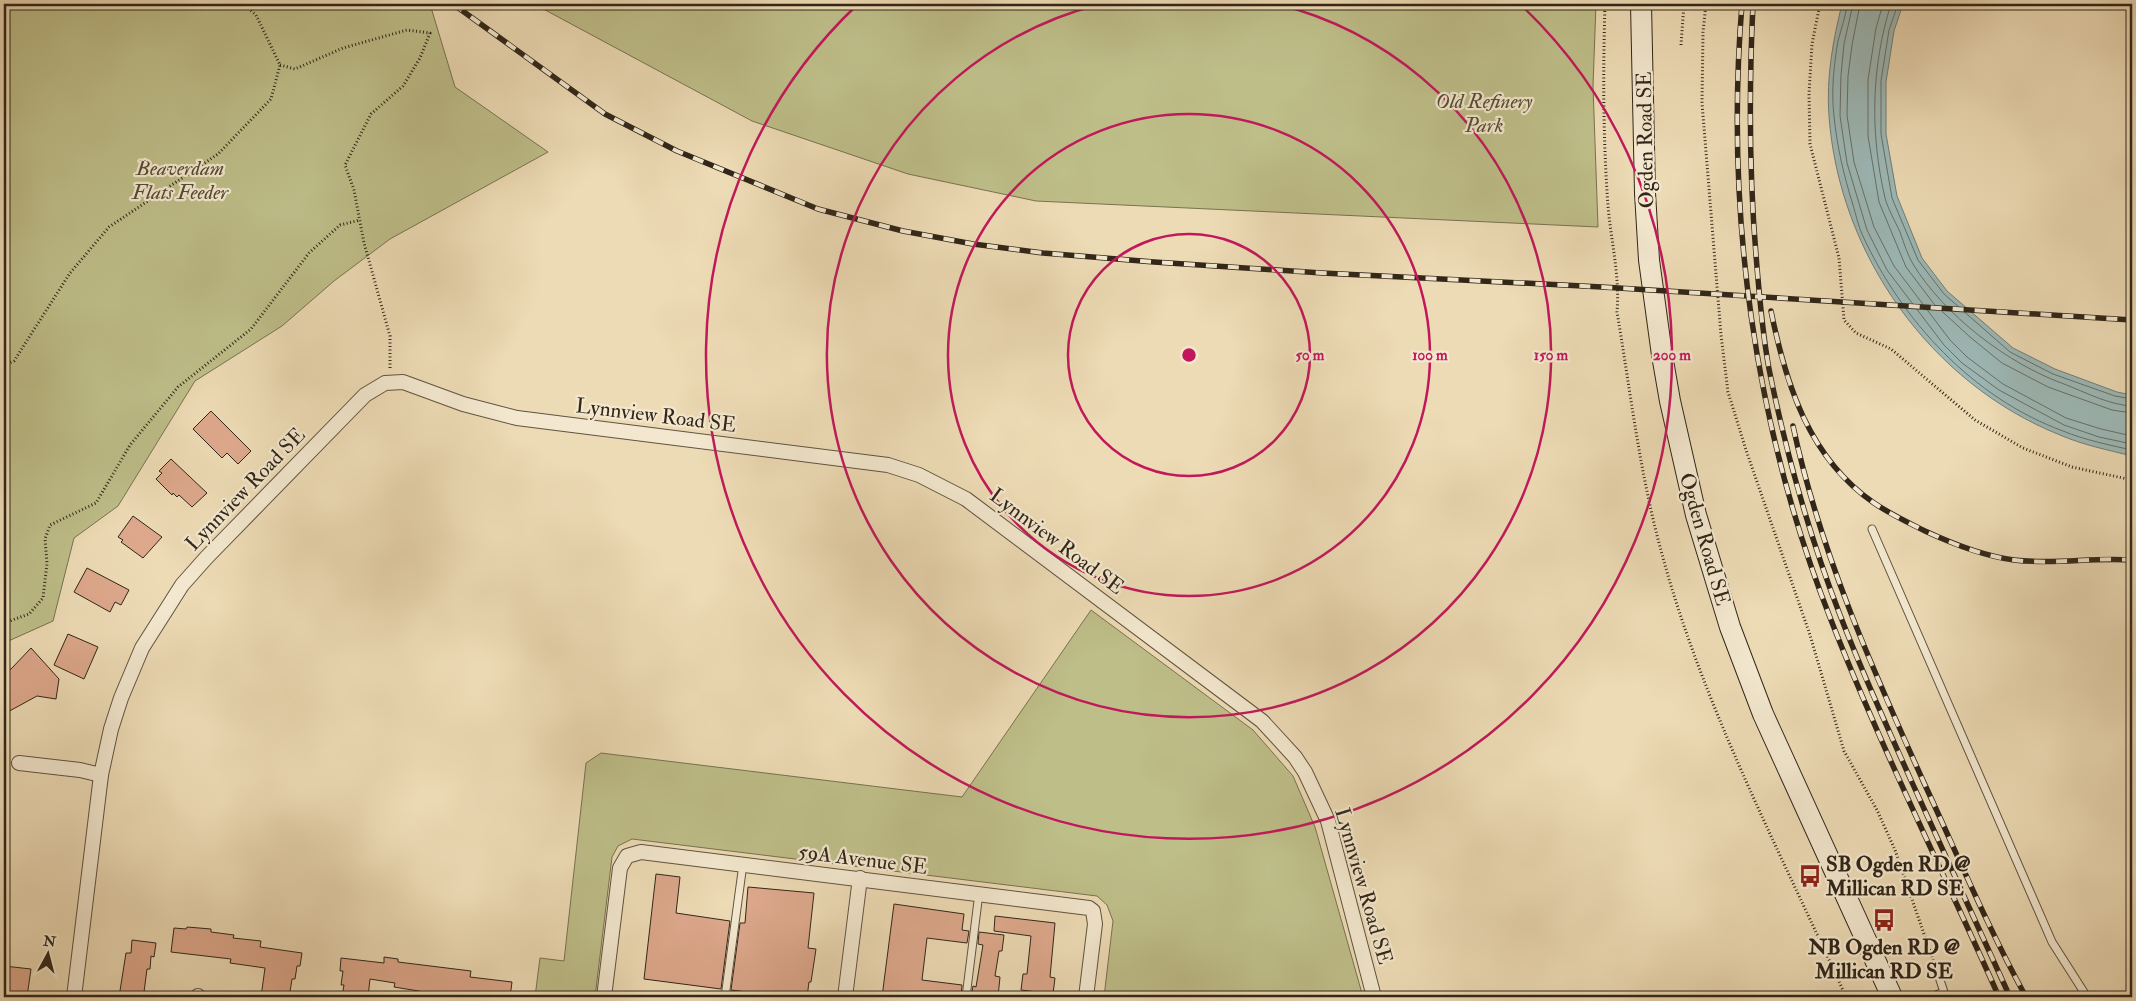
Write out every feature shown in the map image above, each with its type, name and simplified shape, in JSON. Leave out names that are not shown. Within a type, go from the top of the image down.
[{"type":"street","name":"Ogden Road SE","points":[[1641,4],[1644,154],[1649,260],[1670,401],[1696,515],[1730,626],[1764,714],[1892,997]]},
{"type":"street","name":"Ogden Road SE","points":[[1643,49],[1651,4]]},
{"type":"street","name":"Lynnview Road SE","points":[[74,997],[101,776],[110,729],[120,698],[142,648],[182,585],[227,534],[365,395],[378,386],[390,382],[410,384],[463,404],[517,418],[888,466],[919,475],[966,499],[1262,721],[1295,756],[1305,772],[1328,821],[1374,997]]},
{"type":"street","points":[[19,763],[80,770],[101,776]]},
{"type":"street","name":"59A Avenue SE","points":[[604,997],[620,868],[627,856],[641,852],[1081,906],[1093,911],[1095,924],[1086,997]]},
{"type":"street","points":[[845,997],[860,878]]},
{"type":"lane","points":[[1872,530],[2052,942],[2087,997]]},
{"type":"lane","points":[[725,997],[743,864]]},
{"type":"lane","points":[[966,997],[979,893]]},
{"type":"lane","points":[[1930,997],[1944,992],[1936,968]]},
{"type":"path","points":[[4,365],[14,361],[70,273],[110,227],[218,154],[272,100],[280,65],[256,15],[243,4]]},
{"type":"path","points":[[1681,45],[1684,4]]},
{"type":"path","points":[[1706,4],[1703,32],[1702,103],[1721,335],[1728,392],[1810,635],[1844,752],[1877,810],[1895,850],[1936,968]]},
{"type":"path","points":[[1820,4],[1812,44],[1809,94],[1810,144],[1840,258],[1844,320],[1856,333],[1890,349],[1975,420],[2023,448],[2072,467],[2132,480]]},
{"type":"path","points":[[280,65],[294,69],[343,48],[407,30],[430,33],[420,58],[403,86],[371,114],[345,165],[354,190],[364,243],[390,336],[390,382]]},
{"type":"path","points":[[4,623],[29,614],[43,598],[47,563],[45,539],[50,525],[96,503],[130,445],[178,387],[251,329],[309,253],[340,225],[360,220]]},
{"type":"green space","name":"Beaverdam Flats Feeder","points":[[7,4],[430,4],[455,87],[548,152],[390,239],[334,281],[282,326],[195,381],[118,506],[74,538],[53,621],[4,643],[4,8]]},
{"type":"green space","name":"Old Refinery Park","points":[[534,4],[1596,4],[1593,86],[1598,227],[1036,201],[908,174],[752,121]]},
{"type":"green space","points":[[1091,610],[1253,730],[1293,776],[1315,827],[1363,997],[1104,997],[1113,921],[1107,905],[1097,896],[632,839],[618,846],[612,857],[595,997],[535,997],[540,958],[564,961],[586,763],[601,753],[962,797]]},
{"type":"water","points":[[1842,4],[1903,4],[1894,31],[1886,82],[1886,134],[1897,196],[1922,258],[1947,291],[2013,348],[2055,369],[2117,392],[2132,395],[2132,456],[2069,439],[2013,412],[1970,383],[1932,348],[1900,308],[1872,264],[1851,217],[1836,167],[1829,116],[1829,73]]},
{"type":"building","points":[[211,411],[251,451],[238,464],[227,453],[222,458],[193,429]]},
{"type":"building","points":[[171,459],[207,493],[192,507],[179,495],[177,497],[173,493],[172,495],[156,479],[162,473],[159,471]]},
{"type":"building","points":[[133,516],[162,537],[143,558],[121,542],[123,540],[118,537]]},
{"type":"building","points":[[87,568],[129,590],[121,605],[115,602],[110,612],[74,592]]},
{"type":"building","points":[[68,634],[98,647],[84,679],[54,665]]},
{"type":"building","points":[[31,648],[59,679],[56,699],[37,696],[4,714],[4,673],[11,669]]},
{"type":"building","points":[[656,874],[680,877],[676,913],[730,921],[721,989],[644,979]]},
{"type":"building","points":[[748,887],[814,893],[808,948],[816,949],[807,997],[784,997],[731,990],[740,923],[745,923]]},
{"type":"building","points":[[894,904],[964,914],[962,930],[969,931],[967,943],[927,938],[922,980],[962,985],[961,997],[882,997]]},
{"type":"building","points":[[995,916],[1055,923],[1050,977],[1055,978],[1053,994],[1021,990],[1023,974],[1027,974],[1031,936],[994,931]]},
{"type":"building","points":[[187,927],[211,929],[211,932],[234,935],[233,938],[261,941],[260,947],[302,953],[300,966],[297,966],[295,979],[292,979],[290,992],[288,991],[287,997],[261,997],[265,968],[230,963],[231,959],[171,952],[174,928],[186,929]]},
{"type":"building","points":[[979,932],[1004,935],[995,976],[1000,977],[998,997],[971,997],[973,986],[976,987],[983,945],[978,944]]},
{"type":"building","points":[[132,940],[156,943],[154,957],[151,956],[150,969],[147,969],[144,992],[138,992],[137,997],[119,997],[126,953],[131,953]]},
{"type":"building","points":[[384,957],[398,959],[398,962],[471,971],[470,977],[512,982],[510,997],[455,993],[454,996],[394,987],[395,983],[370,979],[368,997],[342,997],[344,985],[341,985],[343,971],[340,971],[341,958],[384,963]]},
{"type":"building","points":[[4,966],[31,969],[27,997],[4,997]]},
{"type":"railway","points":[[453,4],[605,114],[677,151],[818,209],[903,231],[973,244],[1043,253],[1154,262],[1322,273],[1602,287],[2132,320]]},
{"type":"railway","points":[[1742,4],[1738,82],[1738,161],[1742,239],[1751,317],[1782,471],[1804,546],[1850,668],[1999,997]]},
{"type":"railway","points":[[1753,4],[1750,130],[1757,269],[1769,369],[1791,463],[1818,555],[1856,656],[2010,997]]},
{"type":"railway","points":[[1771,311],[1784,366],[1804,418],[1817,442],[1833,464],[1852,485],[1874,503],[1936,536],[1991,556],[2029,561],[2132,560]]},
{"type":"railway","points":[[1793,426],[1804,473],[1818,519],[1849,609],[1905,741],[1999,945],[2026,997]]},
{"type":"place","name":"SB Ogden RD @ Millican RD SE","points":[[1810,876]]},
{"type":"place","name":"NB Ogden RD @ Millican RD SE","points":[[1884,920]]}]
